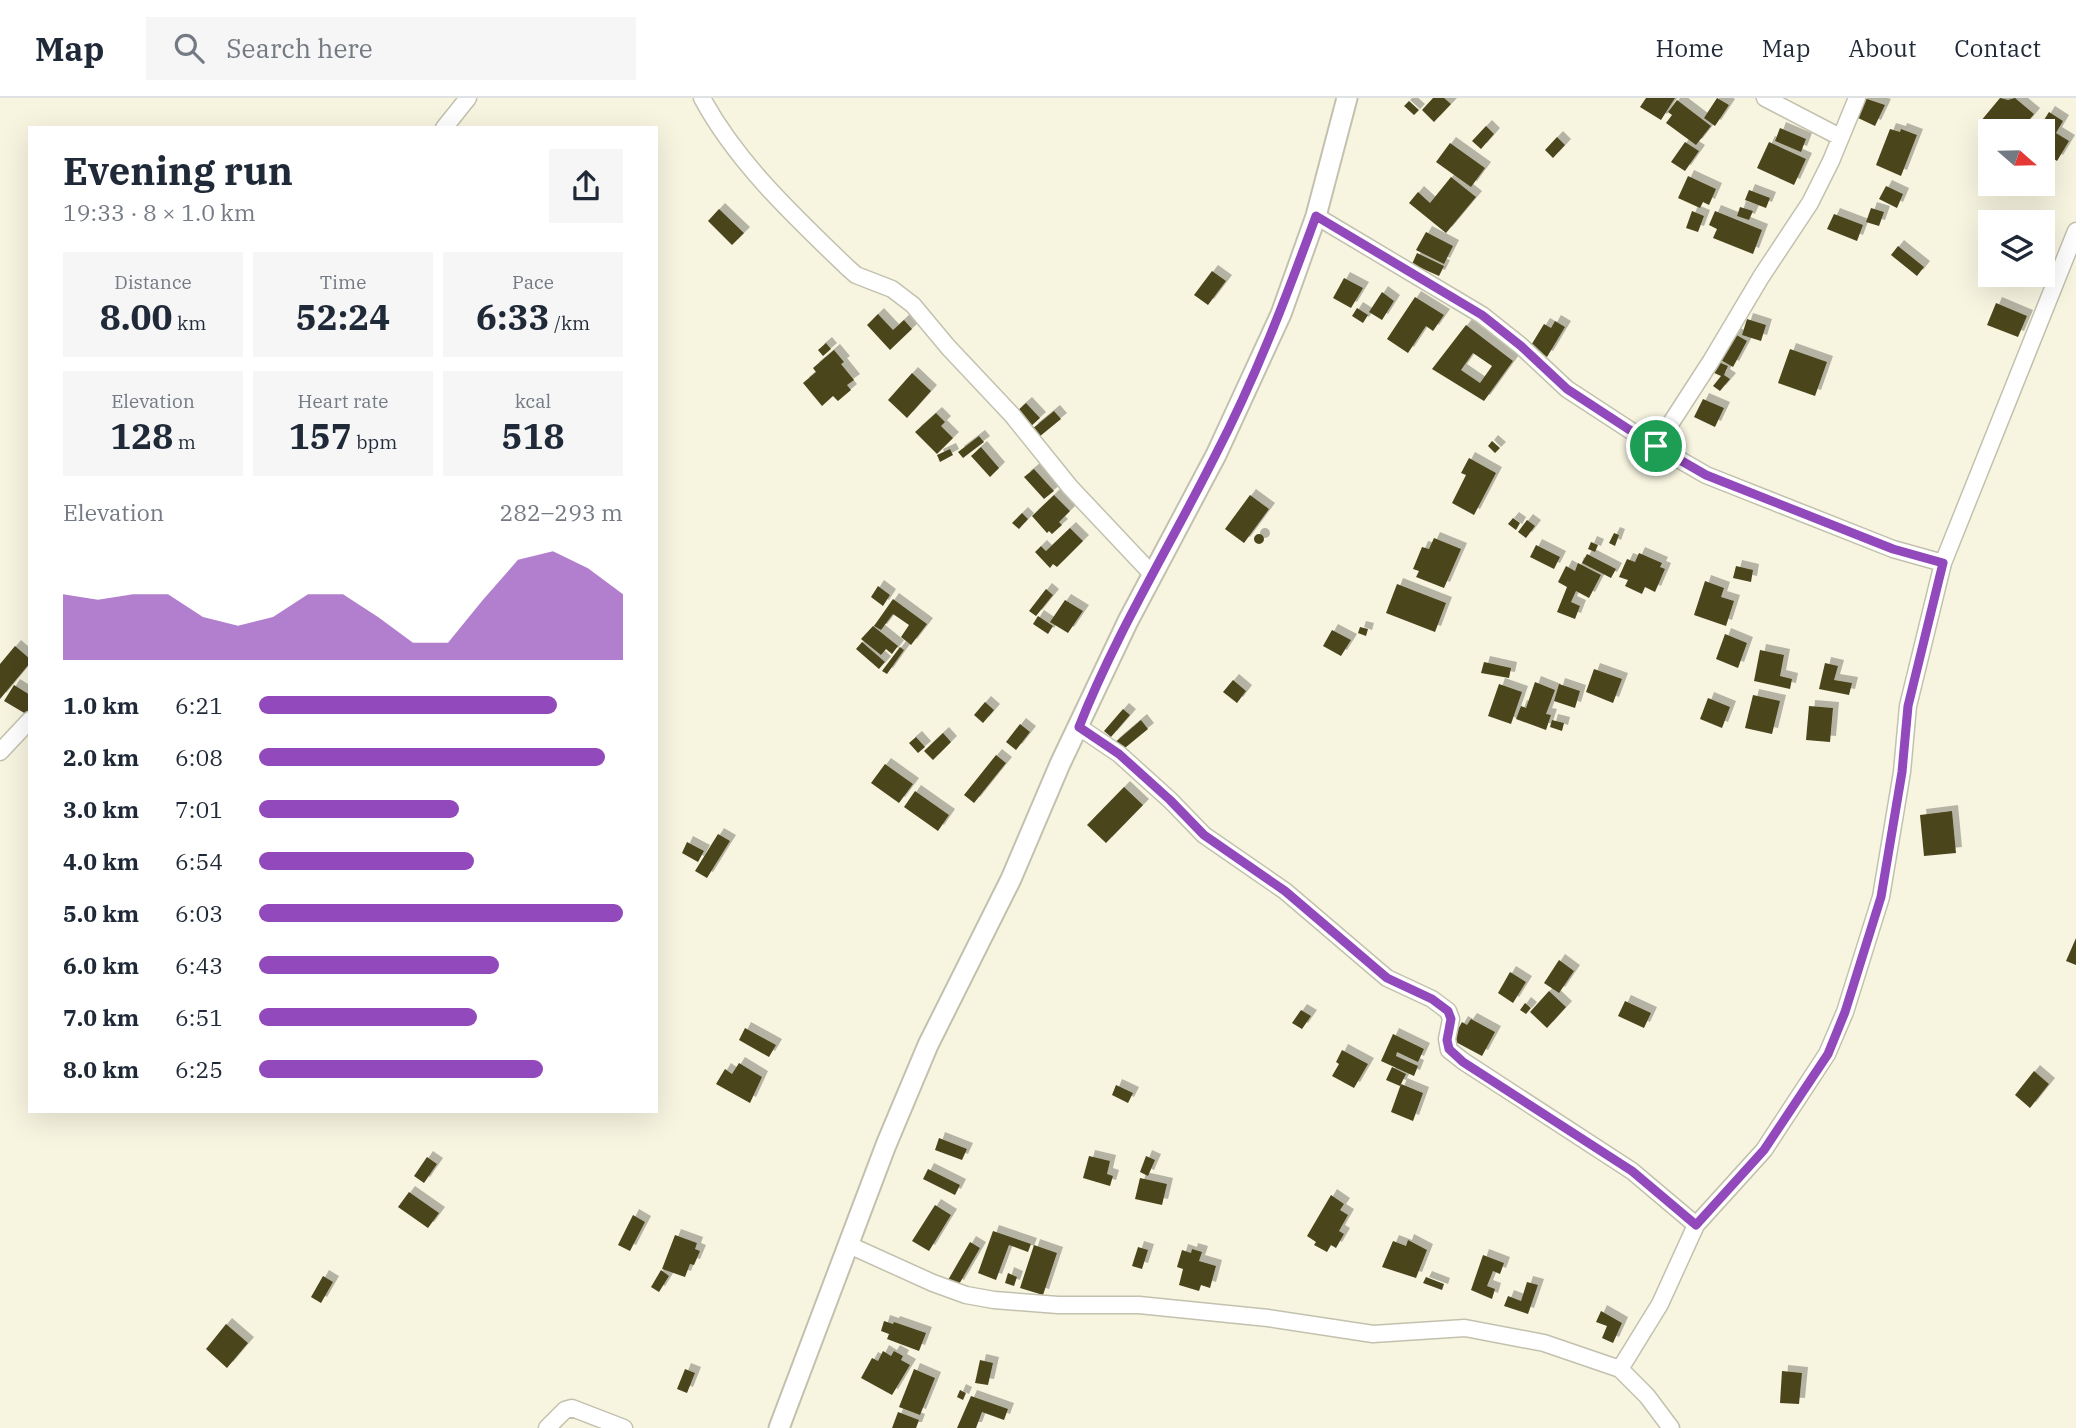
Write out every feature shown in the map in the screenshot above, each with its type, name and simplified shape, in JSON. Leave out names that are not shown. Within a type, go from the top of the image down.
[{"type":"street","points":[[446,126],[468,98]]},
{"type":"street","points":[[702,98],[720,130],[746,163],[856,275],[892,289],[913,305],[1012,415],[1069,487],[1152,574]]},
{"type":"street","points":[[779,1428],[886,1145],[928,1045],[1011,879],[1060,764],[1152,574],[1216,455],[1281,314],[1316,216],[1347,98]]},
{"type":"street","points":[[1765,98],[1840,137]]},
{"type":"street","points":[[1656,446],[1712,361],[1760,277],[1810,203],[1857,98]]},
{"type":"street","points":[[1316,216],[1482,315],[1521,346],[1567,389],[1656,446],[1719,480],[1893,549],[1943,563]]},
{"type":"street","points":[[1620,1369],[1660,1304],[1696,1225],[1764,1150],[1828,1054],[1845,1012],[1881,897],[1902,772],[1908,706],[1943,563],[2076,232]]},
{"type":"street","points":[[0,752],[28,722]]},
{"type":"street","points":[[1079,727],[1119,754],[1204,835],[1285,891],[1387,978],[1432,999],[1448,1011],[1451,1019],[1447,1040],[1449,1049],[1463,1062],[1632,1171],[1696,1225]]},
{"type":"street","points":[[849,1245],[933,1283],[966,1295],[994,1300],[1058,1305],[1139,1305],[1268,1318],[1373,1334],[1465,1328],[1544,1343],[1620,1369],[1647,1396],[1671,1428]]},
{"type":"street","points":[[547,1428],[572,1408],[624,1428]]},
{"type":"building","points":[[1433,98],[1444,98],[1451,104],[1434,122],[1422,110]]},
{"type":"building","points":[[1646,98],[1675,98],[1661,120],[1640,107]]},
{"type":"building","points":[[1717,98],[1729,105],[1715,126],[1704,118]]},
{"type":"building","points":[[1864,98],[1885,105],[1875,126],[1856,117]]},
{"type":"building","points":[[2000,98],[2015,98],[2034,114],[2030,119],[1982,119]]},
{"type":"building","points":[[1677,100],[1711,126],[1696,145],[1666,123],[1672,115],[1668,112]]},
{"type":"building","points":[[1409,101],[1419,110],[1414,115],[1404,106]]},
{"type":"building","points":[[2049,112],[2063,121],[2056,133],[2069,141],[2057,161],[2055,119],[2045,119]]},
{"type":"building","points":[[1486,126],[1494,134],[1481,149],[1472,141]]},
{"type":"building","points":[[1780,128],[1806,139],[1801,152],[1775,141]]},
{"type":"building","points":[[1890,129],[1900,132],[1901,129],[1917,135],[1901,176],[1876,165]]},
{"type":"building","points":[[1557,137],[1565,145],[1553,158],[1545,150]]},
{"type":"building","points":[[1685,142],[1699,151],[1685,171],[1671,162]]},
{"type":"building","points":[[1769,142],[1806,159],[1794,185],[1757,168]]},
{"type":"building","points":[[1450,143],[1485,168],[1471,187],[1436,162]]},
{"type":"building","points":[[1688,176],[1716,189],[1709,205],[1703,202],[1700,208],[1678,198]]},
{"type":"building","points":[[1451,177],[1476,197],[1446,233],[1409,203],[1418,192],[1430,203]]},
{"type":"building","points":[[1886,186],[1903,194],[1897,208],[1879,199]]},
{"type":"building","points":[[1749,190],[1770,198],[1766,208],[1745,200]]},
{"type":"building","points":[[1740,207],[1753,211],[1749,220],[1737,216]]},
{"type":"building","points":[[1871,208],[1884,212],[1879,226],[1866,222]]},
{"type":"building","points":[[719,209],[744,233],[732,245],[708,221]]},
{"type":"building","points":[[1692,211],[1704,216],[1698,232],[1686,228]]},
{"type":"building","points":[[1715,211],[1762,230],[1753,254],[1713,238],[1717,229],[1709,225]]},
{"type":"building","points":[[1834,214],[1863,225],[1857,241],[1827,229]]},
{"type":"building","points":[[1426,232],[1453,246],[1444,264],[1416,250]]},
{"type":"building","points":[[1898,246],[1924,267],[1917,276],[1891,255]]},
{"type":"building","points":[[1417,253],[1444,266],[1439,276],[1412,264]]},
{"type":"building","points":[[1212,271],[1226,281],[1208,305],[1194,295]]},
{"type":"building","points":[[1344,278],[1363,288],[1351,308],[1333,298]]},
{"type":"building","points":[[1382,292],[1394,301],[1382,320],[1369,312]]},
{"type":"building","points":[[1415,297],[1444,315],[1433,331],[1426,326],[1408,353],[1387,339]]},
{"type":"building","points":[[1996,303],[2027,316],[2018,337],[1987,325]]},
{"type":"building","points":[[1357,308],[1368,315],[1363,323],[1352,316]]},
{"type":"building","points":[[878,314],[893,330],[904,320],[912,329],[890,350],[867,325]]},
{"type":"building","points":[[1747,319],[1766,325],[1761,341],[1742,335]]},
{"type":"building","points":[[1555,321],[1565,327],[1547,357],[1530,347],[1544,324],[1551,328]]},
{"type":"building","points":[[1466,325],[1513,361],[1484,401],[1432,369]],"holes":[[[1473,353],[1492,366],[1480,383],[1461,370]]]},
{"type":"building","points":[[1733,333],[1747,341],[1733,367],[1719,359]]},
{"type":"building","points":[[826,343],[831,349],[823,356],[818,350]]},
{"type":"building","points":[[1790,349],[1827,362],[1815,396],[1778,383]]},
{"type":"building","points":[[834,350],[854,380],[847,385],[851,390],[838,401],[833,396],[822,406],[803,383],[816,372],[813,368]]},
{"type":"building","points":[[1716,361],[1728,366],[1724,375],[1730,379],[1720,391],[1713,386],[1721,376],[1712,372]]},
{"type":"building","points":[[912,373],[931,391],[907,418],[888,400]]},
{"type":"building","points":[[1703,399],[1724,408],[1715,427],[1694,417]]},
{"type":"building","points":[[1026,403],[1040,418],[1029,428],[1016,412]]},
{"type":"building","points":[[1054,411],[1061,419],[1039,437],[1032,429]]},
{"type":"building","points":[[936,413],[945,422],[941,426],[953,438],[937,454],[915,432]]},
{"type":"building","points":[[979,436],[984,442],[963,458],[958,452]]},
{"type":"building","points":[[1492,441],[1500,448],[1495,453],[1488,446]]},
{"type":"building","points":[[981,447],[999,468],[990,477],[971,456]]},
{"type":"building","points":[[950,449],[953,455],[940,462],[937,455]]},
{"type":"building","points":[[1469,458],[1496,473],[1474,515],[1452,503],[1466,475],[1461,473]]},
{"type":"building","points":[[1034,469],[1054,491],[1044,499],[1024,477]]},
{"type":"building","points":[[1054,495],[1070,511],[1059,522],[1062,525],[1052,534],[1049,531],[1047,533],[1032,516]]},
{"type":"building","points":[[1250,495],[1269,509],[1244,543],[1225,529]]},
{"type":"building","points":[[1022,513],[1028,519],[1019,529],[1012,523]]},
{"type":"building","points":[[1513,518],[1520,523],[1516,530],[1508,524]]},
{"type":"building","points":[[1527,520],[1535,526],[1526,538],[1518,532]]},
{"type":"building","points":[[1070,528],[1083,541],[1057,567],[1053,564],[1050,568],[1035,552],[1041,546],[1046,551]]},
{"type":"building","points":[[1614,533],[1619,535],[1615,546],[1609,543]]},
{"type":"building","points":[[1259,534],[1263,535],[1263,543],[1259,544],[1255,543],[1254,539],[1255,535]]},
{"type":"building","points":[[1434,538],[1461,549],[1444,588],[1416,577],[1419,571],[1413,569],[1422,547],[1429,549]]},
{"type":"building","points":[[1591,542],[1598,545],[1595,552],[1588,549]]},
{"type":"building","points":[[1536,545],[1560,557],[1554,569],[1530,557]]},
{"type":"building","points":[[1639,553],[1662,563],[1660,567],[1665,569],[1655,592],[1645,587],[1642,594],[1625,586],[1628,580],[1619,577],[1627,559],[1635,562]]},
{"type":"building","points":[[1587,554],[1616,569],[1611,578],[1582,563]]},
{"type":"building","points":[[1578,563],[1601,575],[1589,598],[1576,591],[1571,602],[1580,606],[1575,619],[1557,612],[1567,587],[1558,582],[1566,566],[1575,571]]},
{"type":"building","points":[[1736,566],[1753,570],[1751,582],[1733,578]]},
{"type":"building","points":[[1705,581],[1724,588],[1721,597],[1734,601],[1726,626],[1694,615]]},
{"type":"building","points":[[1397,584],[1446,603],[1435,632],[1386,613]]},
{"type":"building","points":[[878,586],[890,595],[883,606],[871,597]]},
{"type":"building","points":[[1046,589],[1053,595],[1036,616],[1029,611]]},
{"type":"building","points":[[893,599],[927,624],[911,645],[901,637],[909,625],[893,614],[881,630],[874,626]]},
{"type":"building","points":[[1065,600],[1083,611],[1068,633],[1050,622]]},
{"type":"building","points":[[1038,616],[1053,626],[1048,634],[1033,624]]},
{"type":"building","points":[[873,626],[898,646],[892,654],[886,649],[881,655],[861,639]]},
{"type":"building","points":[[1360,627],[1368,629],[1366,636],[1358,633]]},
{"type":"building","points":[[1332,630],[1351,640],[1341,656],[1323,646]]},
{"type":"building","points":[[1725,634],[1747,643],[1738,668],[1716,659]]},
{"type":"building","points":[[862,642],[885,662],[879,669],[856,649]]},
{"type":"building","points":[[15,646],[28,657],[28,665],[0,699],[0,664]]},
{"type":"building","points":[[900,647],[904,650],[887,674],[882,671]]},
{"type":"building","points":[[1760,650],[1784,655],[1780,676],[1792,679],[1790,689],[1754,681]]},
{"type":"building","points":[[1484,662],[1511,668],[1509,678],[1481,673]]},
{"type":"building","points":[[1825,663],[1838,666],[1834,680],[1852,683],[1849,695],[1819,689]]},
{"type":"building","points":[[1594,669],[1622,679],[1613,703],[1586,692]]},
{"type":"building","points":[[1233,680],[1246,691],[1237,703],[1223,692]]},
{"type":"building","points":[[1535,682],[1555,690],[1546,714],[1551,715],[1546,730],[1516,719],[1521,706],[1526,708]]},
{"type":"building","points":[[1499,684],[1522,692],[1511,724],[1488,716]]},
{"type":"building","points":[[1559,684],[1580,691],[1575,708],[1554,701]]},
{"type":"building","points":[[14,685],[28,694],[28,711],[26,714],[4,701]]},
{"type":"building","points":[[1753,695],[1780,701],[1772,734],[1745,728]]},
{"type":"building","points":[[1708,698],[1730,707],[1722,728],[1700,719]]},
{"type":"building","points":[[985,702],[994,710],[983,723],[974,715]]},
{"type":"building","points":[[1809,706],[1833,708],[1830,742],[1806,740]]},
{"type":"building","points":[[1123,709],[1130,715],[1111,737],[1104,731]]},
{"type":"building","points":[[1141,720],[1148,729],[1120,752],[1113,744]]},
{"type":"building","points":[[1552,720],[1564,723],[1562,731],[1550,727]]},
{"type":"building","points":[[1020,724],[1030,732],[1016,750],[1006,742]]},
{"type":"building","points":[[943,733],[951,742],[933,760],[924,751]]},
{"type":"building","points":[[916,737],[925,747],[918,753],[909,743]]},
{"type":"building","points":[[996,755],[1006,763],[974,803],[964,795]]},
{"type":"building","points":[[885,764],[913,784],[899,803],[871,783]]},
{"type":"building","points":[[1124,787],[1143,805],[1106,843],[1087,825]]},
{"type":"building","points":[[915,791],[949,815],[938,831],[904,807]]},
{"type":"building","points":[[1952,811],[1956,853],[1924,856],[1920,815]]},
{"type":"building","points":[[718,834],[730,841],[707,878],[695,871]]},
{"type":"building","points":[[687,842],[704,851],[698,862],[682,853]]},
{"type":"building","points":[[2076,938],[2076,965],[2066,961]]},
{"type":"building","points":[[1559,960],[1574,971],[1559,993],[1544,983]]},
{"type":"building","points":[[1510,972],[1526,982],[1513,1003],[1498,993]]},
{"type":"building","points":[[1549,991],[1566,1007],[1547,1028],[1530,1012]]},
{"type":"building","points":[[1625,1001],[1651,1013],[1644,1028],[1618,1016]]},
{"type":"building","points":[[1525,1003],[1531,1008],[1526,1014],[1520,1010]]},
{"type":"building","points":[[1301,1010],[1311,1016],[1302,1029],[1292,1023]]},
{"type":"building","points":[[1471,1019],[1495,1032],[1482,1056],[1452,1040],[1462,1022],[1467,1025]]},
{"type":"building","points":[[745,1028],[776,1045],[769,1057],[739,1040]]},
{"type":"building","points":[[1393,1034],[1424,1049],[1418,1062],[1397,1052],[1396,1056],[1418,1066],[1414,1076],[1381,1061]]},
{"type":"building","points":[[1342,1050],[1368,1064],[1354,1088],[1332,1076],[1339,1064],[1336,1062]]},
{"type":"building","points":[[739,1063],[762,1077],[750,1103],[716,1084],[725,1069],[732,1074]]},
{"type":"building","points":[[1392,1067],[1406,1074],[1400,1086],[1386,1080]]},
{"type":"building","points":[[2034,1071],[2049,1084],[2030,1108],[2015,1095]]},
{"type":"building","points":[[1401,1084],[1423,1093],[1413,1121],[1391,1112]]},
{"type":"building","points":[[1116,1085],[1133,1093],[1128,1103],[1112,1095]]},
{"type":"building","points":[[939,1138],[967,1149],[962,1160],[935,1150]]},
{"type":"building","points":[[1089,1156],[1110,1161],[1107,1174],[1113,1176],[1110,1186],[1083,1178]]},
{"type":"building","points":[[1146,1156],[1155,1160],[1148,1176],[1140,1172]]},
{"type":"building","points":[[427,1157],[437,1164],[424,1183],[414,1176]]},
{"type":"building","points":[[928,1169],[960,1185],[955,1195],[923,1179]]},
{"type":"building","points":[[1140,1178],[1167,1184],[1162,1205],[1135,1199]]},
{"type":"building","points":[[409,1192],[439,1213],[428,1228],[398,1207]]},
{"type":"building","points":[[1331,1195],[1344,1204],[1340,1210],[1348,1215],[1339,1231],[1344,1234],[1336,1248],[1331,1245],[1327,1252],[1314,1245],[1316,1242],[1307,1236]]},
{"type":"building","points":[[935,1205],[951,1215],[929,1251],[912,1241]]},
{"type":"building","points":[[633,1215],[645,1222],[630,1251],[618,1245]]},
{"type":"building","points":[[993,1231],[1031,1244],[1028,1252],[1009,1245],[996,1280],[978,1273]]},
{"type":"building","points":[[675,1235],[697,1243],[695,1249],[700,1251],[694,1265],[690,1264],[685,1277],[662,1269]]},
{"type":"building","points":[[1408,1240],[1427,1250],[1416,1278],[1382,1267],[1393,1241],[1406,1246]]},
{"type":"building","points":[[970,1242],[980,1248],[958,1286],[948,1280]]},
{"type":"building","points":[[1034,1245],[1057,1253],[1043,1295],[1020,1288]]},
{"type":"building","points":[[1138,1247],[1148,1250],[1142,1269],[1132,1266]]},
{"type":"building","points":[[1192,1249],[1202,1252],[1199,1261],[1216,1266],[1210,1288],[1201,1285],[1199,1291],[1179,1285],[1183,1269],[1177,1267],[1182,1250],[1191,1253]]},
{"type":"building","points":[[1483,1255],[1504,1263],[1500,1274],[1493,1271],[1487,1286],[1495,1289],[1492,1299],[1471,1290]]},
{"type":"building","points":[[661,1270],[669,1276],[659,1292],[651,1287]]},
{"type":"building","points":[[1008,1273],[1017,1277],[1014,1286],[1005,1283]]},
{"type":"building","points":[[323,1276],[333,1282],[321,1303],[311,1297]]},
{"type":"building","points":[[1426,1277],[1444,1284],[1442,1290],[1423,1283]]},
{"type":"building","points":[[1527,1282],[1538,1285],[1528,1314],[1504,1306],[1508,1296],[1521,1301]]},
{"type":"building","points":[[1601,1311],[1622,1323],[1613,1343],[1602,1338],[1607,1326],[1596,1322]]},
{"type":"building","points":[[884,1321],[926,1333],[919,1351],[887,1339],[889,1334],[881,1331]]},
{"type":"building","points":[[226,1324],[248,1343],[227,1368],[206,1349]]},
{"type":"building","points":[[883,1351],[891,1356],[894,1351],[903,1356],[901,1360],[910,1365],[892,1395],[861,1378],[872,1358],[878,1361]]},
{"type":"building","points":[[980,1360],[993,1363],[988,1385],[975,1383]]},
{"type":"building","points":[[685,1369],[695,1373],[687,1393],[677,1389]]},
{"type":"building","points":[[914,1369],[935,1378],[920,1415],[899,1407]]},
{"type":"building","points":[[1782,1371],[1802,1373],[1799,1404],[1780,1403]]},
{"type":"building","points":[[960,1390],[966,1393],[963,1400],[957,1397]]},
{"type":"building","points":[[971,1396],[1008,1409],[1004,1420],[982,1412],[976,1428],[957,1428]]},
{"type":"building","points":[[898,1412],[919,1420],[916,1428],[892,1428]]},
{"type":"route","points":[[1316,216],[1482,315],[1521,346],[1567,389],[1656,446],[1706,475],[1893,549],[1943,563],[1908,706],[1902,772],[1881,897],[1845,1012],[1828,1054],[1764,1150],[1696,1225],[1632,1171],[1463,1062],[1449,1049],[1447,1040],[1451,1019],[1448,1011],[1432,999],[1387,978],[1285,891],[1204,835],[1119,754],[1079,727],[1128,621],[1216,455],[1250,382],[1281,314],[1316,216]]}]
